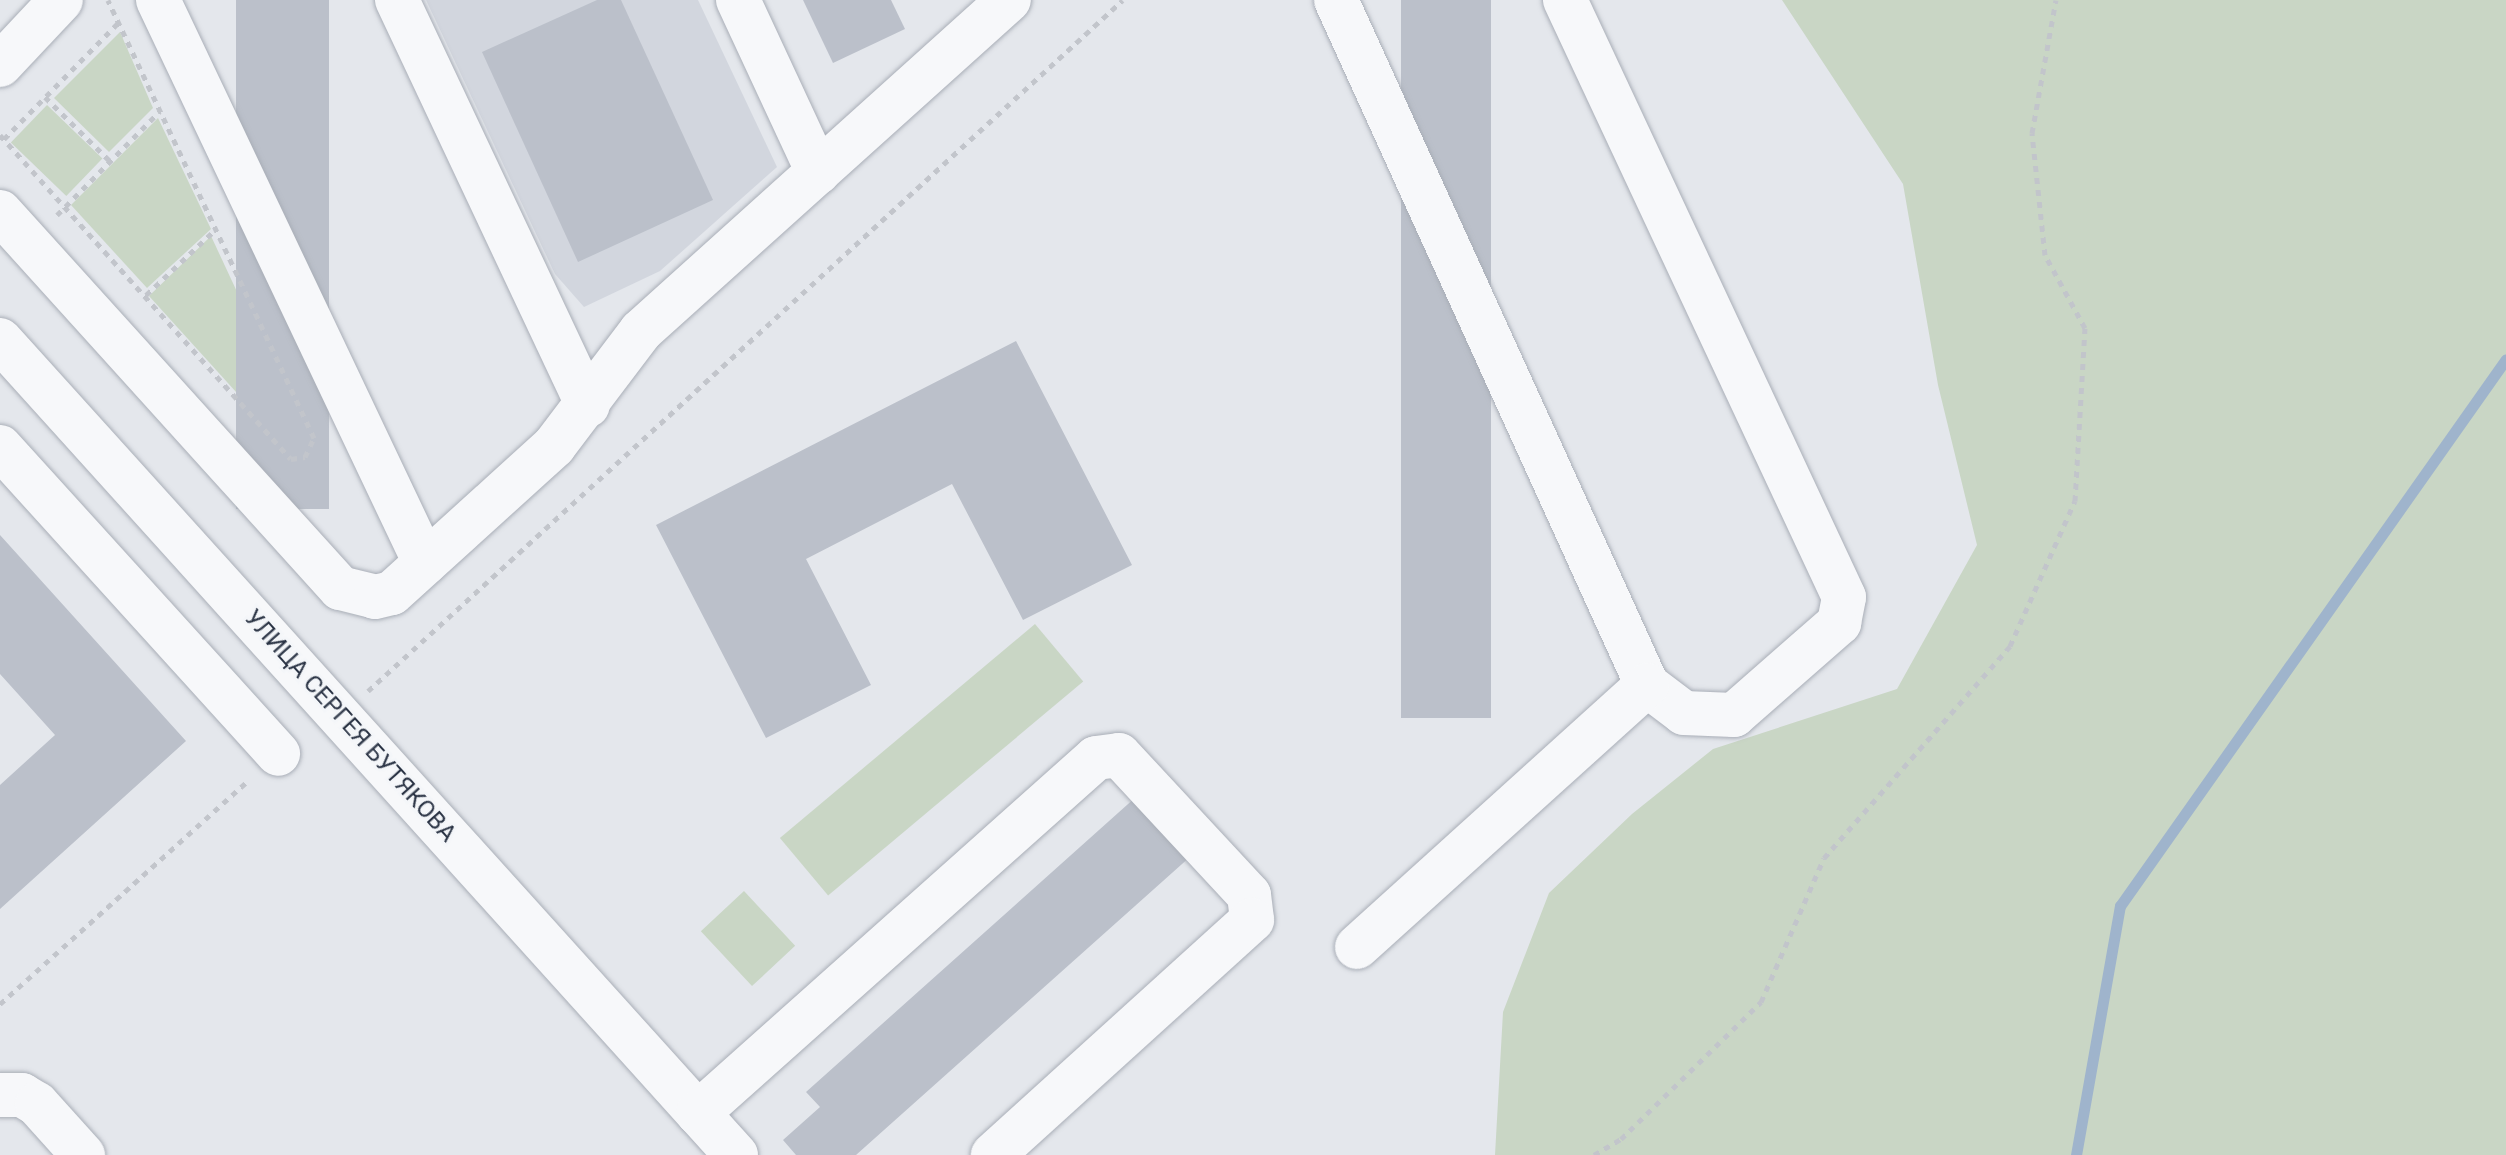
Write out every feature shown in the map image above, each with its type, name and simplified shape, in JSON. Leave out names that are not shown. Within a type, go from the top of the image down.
[{"type":"street","points":[[0,65],[61,0]]},
{"type":"street","points":[[158,0],[425,563]]},
{"type":"street","points":[[397,0],[588,405]]},
{"type":"street","points":[[738,0],[818,172]]},
{"type":"street","points":[[0,212],[340,588],[363,597],[392,593],[554,446],[641,331],[818,172],[968,15],[1009,0]]},
{"type":"street","points":[[1336,0],[1647,685],[1684,713],[1734,715],[1839,623],[1844,597],[1565,0]]},
{"type":"street","name":"УЛИЦА СЕРГЕЯ БУТЯКОВА","points":[[0,340],[736,1155]]},
{"type":"street","points":[[0,447],[278,754]]},
{"type":"street","points":[[1357,947],[1647,685]]},
{"type":"street","points":[[698,1113],[1096,758],[1119,755],[1249,895],[1252,920],[993,1155]]},
{"type":"street","points":[[0,1095],[22,1095],[37,1104],[83,1155]]},
{"type":"path","points":[[108,0],[314,438],[305,457],[291,459],[2,137],[118,23]]},
{"type":"path","points":[[341,716],[1123,0]]},
{"type":"path","points":[[1594,1155],[1621,1139],[1761,1002],[1824,858],[2010,646],[2075,501],[2085,328],[2045,255],[2032,133],[2056,0]]},
{"type":"path","points":[[45,97],[110,161]]},
{"type":"path","points":[[29,244],[160,111]]},
{"type":"path","points":[[146,295],[215,229]]},
{"type":"path","points":[[0,1004],[278,754]]},
{"type":"shaded area","points":[[426,0],[698,0],[777,167],[660,271],[584,307],[555,274]]},
{"type":"green space","points":[[1782,0],[2506,0],[2506,1155],[1495,1155],[1503,1012],[1549,893],[1632,814],[1713,749],[1897,689],[1977,545],[1938,385],[1903,184]]},
{"type":"green space","points":[[120,32],[153,108],[109,152],[54,98]]},
{"type":"green space","points":[[47,105],[102,158],[66,196],[11,142]]},
{"type":"green space","points":[[158,118],[211,229],[147,288],[71,205]]},
{"type":"green space","points":[[211,236],[309,446],[294,456],[149,296]]},
{"type":"green space","points":[[1035,624],[1083,681],[828,896],[780,838]]},
{"type":"green space","points":[[744,891],[795,946],[752,986],[701,931]]},
{"type":"building","points":[[236,0],[329,0],[329,509],[236,509]]},
{"type":"building","points":[[597,0],[621,0],[713,200],[578,262],[482,52]]},
{"type":"building","points":[[803,0],[891,0],[905,29],[833,63]]},
{"type":"building","points":[[1401,0],[1491,0],[1491,718],[1401,718]]},
{"type":"building","points":[[1016,341],[1132,565],[1023,620],[952,484],[806,559],[871,685],[766,738],[656,525]]},
{"type":"building","points":[[0,535],[186,741],[0,909],[0,785],[55,735],[0,674]]},
{"type":"building","points":[[1137,796],[1191,856],[856,1155],[796,1155],[783,1140],[820,1107],[806,1092]]},
{"type":"waterway","points":[[2076,1155],[2120,906],[2506,359]]}]
